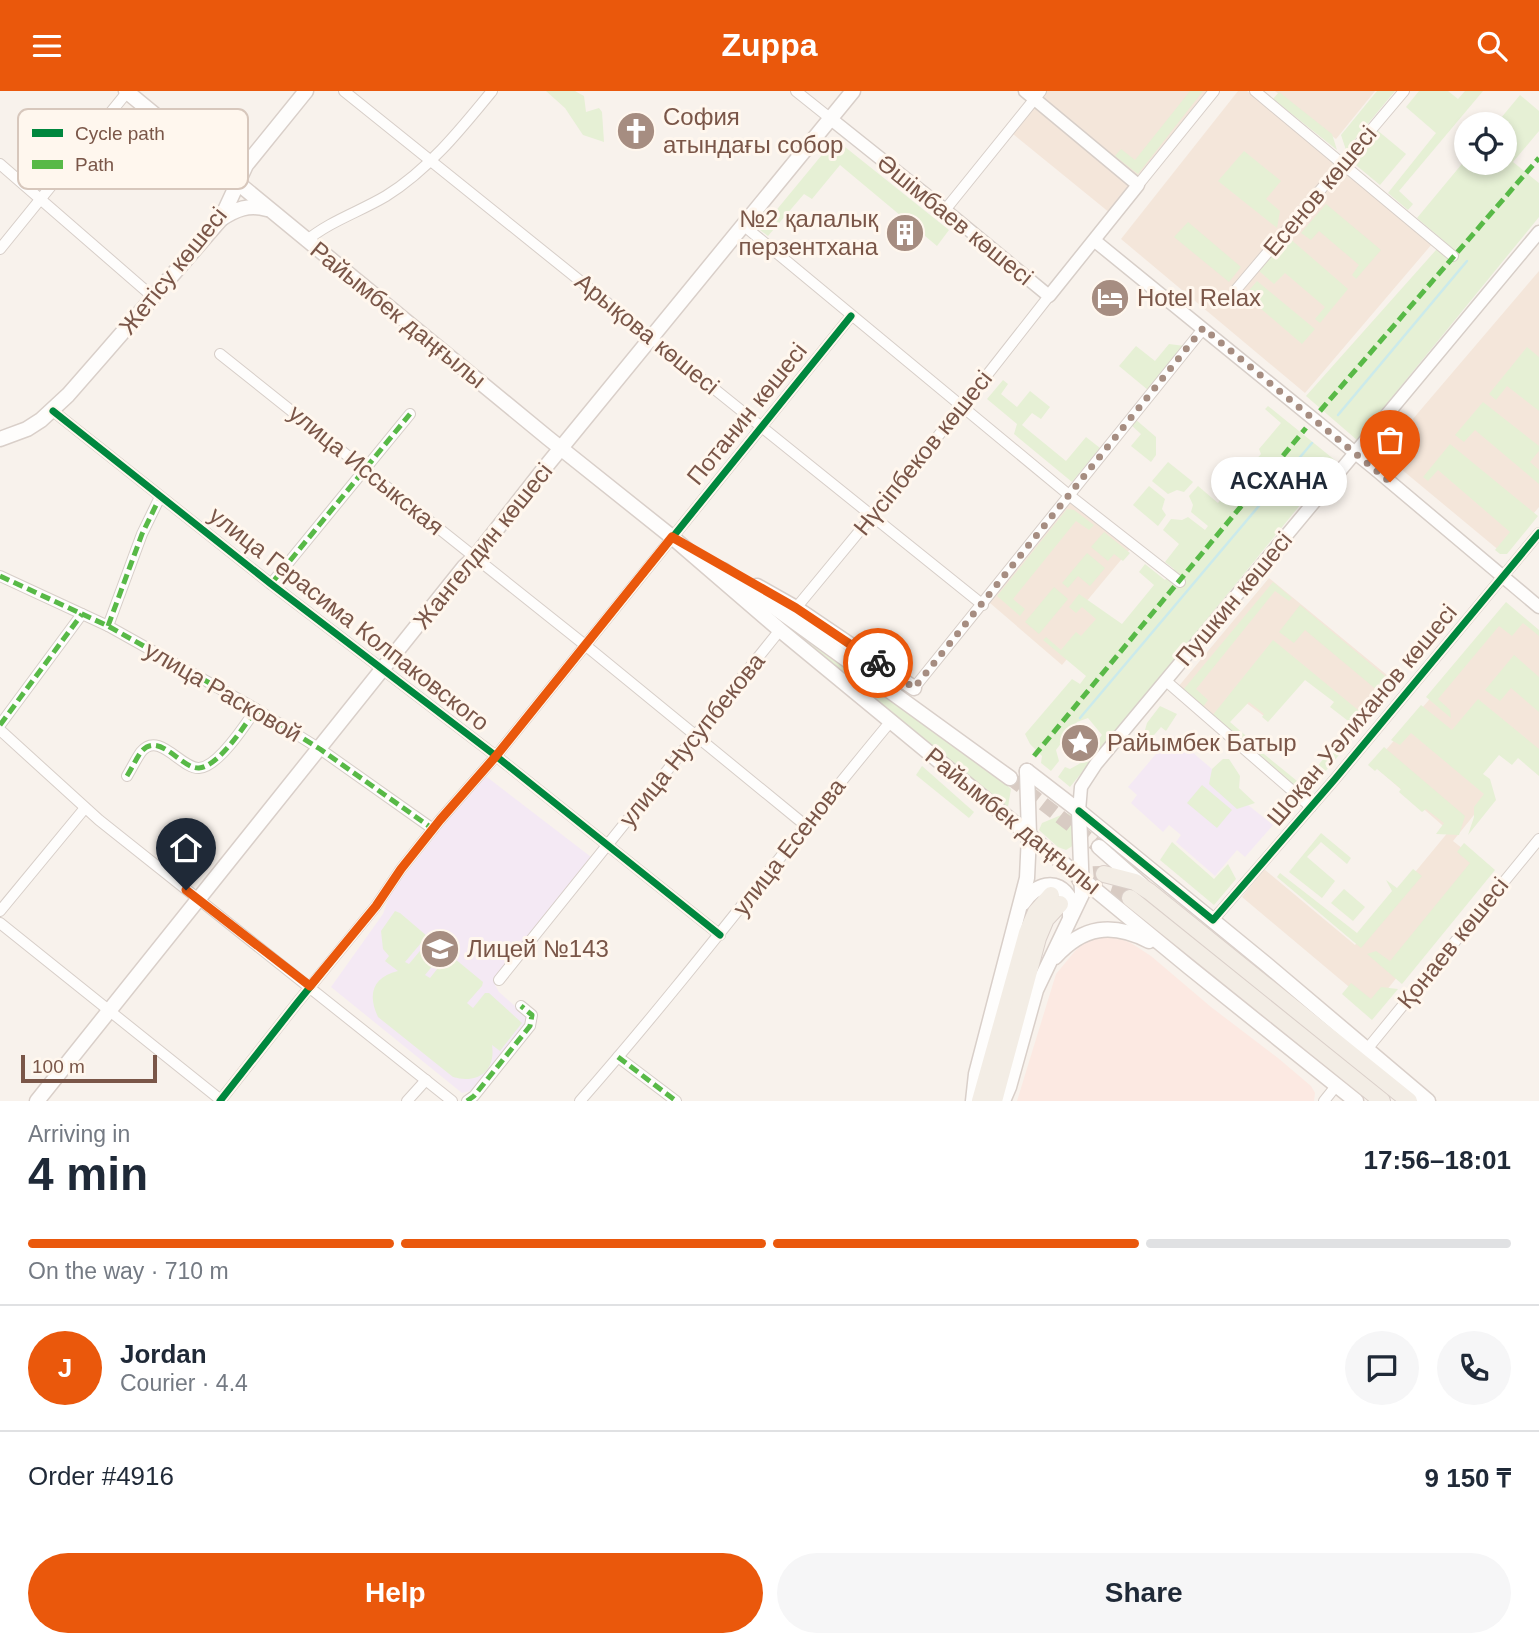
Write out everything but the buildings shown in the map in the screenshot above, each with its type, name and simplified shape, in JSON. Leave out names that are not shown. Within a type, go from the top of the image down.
[{"type":"main road","name":"Райымбек даңғылы","points":[[127,91],[148,109]]},
{"type":"main road","name":"Жетісу көшесі","points":[[248,163],[306,91]]},
{"type":"main road","name":"Жангелдин көшесі","points":[[37,1101],[464,567],[475,557],[853,91]]},
{"type":"main road","name":"Жетісу көшесі","points":[[0,439],[27,429],[53,411],[221,219],[234,189]]},
{"type":"main road","name":"Райымбек даңғылы","points":[[243,189],[672,537],[780,630],[1356,1101]]},
{"type":"main road","points":[[221,219],[230,212],[248,207],[268,209]]},
{"type":"main road","name":"Райымбек даңғылы","points":[[672,537],[796,608],[914,688]]},
{"type":"main road","name":"Райымбек даңғылы","points":[[704,557],[1010,778]]},
{"type":"main road","name":"Райымбек даңғылы","points":[[1029,835],[1027,771],[1368,1048],[1428,1101]]},
{"type":"main road","points":[[1003,1101],[1036,990],[1080,900],[1082,879],[1079,811]]},
{"type":"main road","points":[[973,1101],[976,1074],[1027,878],[1029,835]]},
{"type":"main road","name":"Райымбек даңғылы","points":[[1099,847],[1150,893],[1409,1101]]},
{"type":"main road","points":[[1104,874],[1135,882],[1150,893]]},
{"type":"main road","points":[[1021,906],[1037,888],[1050,884],[1062,889],[1070,899],[1072,911],[1069,921]]},
{"type":"main road","name":"Райымбек даңғылы","points":[[1130,898],[1382,1101]]},
{"type":"main road","points":[[980,1101],[1027,933],[1036,912],[1055,899],[1038,938],[994,1101]]},
{"type":"main road","points":[[1045,969],[1077,938],[1099,929],[1134,933],[1189,967]]},
{"type":"street","points":[[112,109],[127,91]]},
{"type":"street","name":"Арықова көшесі","points":[[344,91],[983,605]]},
{"type":"street","points":[[306,240],[414,177],[469,120],[492,91]]},
{"type":"street","name":"Әшімбаев көшесі","points":[[796,91],[945,209],[1049,296]]},
{"type":"street","points":[[1049,296],[1214,91]]},
{"type":"street","points":[[1255,91],[1453,257]]},
{"type":"street","name":"Есенов көшесі","points":[[1235,291],[1404,91]]},
{"type":"street","points":[[945,209],[1033,94],[1138,185]]},
{"type":"street","points":[[0,164],[18,180]]},
{"type":"street","points":[[29,189],[153,297]]},
{"type":"street","points":[[0,249],[48,189]]},
{"type":"street","points":[[743,225],[1069,495],[1180,582]]},
{"type":"street","name":"Пушкин көшесі","points":[[1079,811],[1081,786],[1086,777],[1539,232]]},
{"type":"street","points":[[1095,241],[1356,453],[1539,607]]},
{"type":"street","name":"Нүсіпбеков көшесі","points":[[796,608],[962,407],[1049,296]]},
{"type":"street","name":"Потанин көшесі","points":[[221,1101],[376,906],[433,829],[496,756],[851,316]]},
{"type":"street","points":[[914,688],[1203,328]]},
{"type":"street","name":"улица Иссыкская","points":[[220,354],[585,645],[805,825]]},
{"type":"street","name":"улица Герасима Колпаковского","points":[[53,411],[271,585],[496,756],[720,935]]},
{"type":"street","points":[[271,585],[410,414]]},
{"type":"street","points":[[108,626],[142,534],[160,497]]},
{"type":"street","name":"Шоқан Уәлиханов көшесі","points":[[1213,921],[1539,533]]},
{"type":"street","name":"улица Расковой","points":[[0,576],[108,626],[256,709],[320,749],[433,829]]},
{"type":"street","points":[[82,614],[0,728],[85,808],[452,1101]]},
{"type":"street","name":"улица Нусупбекова","points":[[499,980],[780,630]]},
{"type":"street","points":[[1166,681],[1311,807]]},
{"type":"street","points":[[127,776],[143,750],[150,746],[161,746],[190,766],[200,768],[209,764],[230,745],[256,709]]},
{"type":"street","name":"улица Есенова","points":[[580,1101],[720,935],[805,825],[891,721]]},
{"type":"street","points":[[0,911],[85,808]]},
{"type":"street","name":"Қонаев көшесі","points":[[1368,1048],[1539,839]]},
{"type":"street","points":[[0,923],[221,1101]]},
{"type":"street","points":[[467,1101],[474,1096],[530,1026],[532,1015],[522,1006]]},
{"type":"street","points":[[618,1057],[676,1101]]},
{"type":"street","points":[[407,1101],[426,1080]]},
{"type":"street","points":[[1324,1101],[1336,1086]]},
{"type":"shaded area","points":[[1046,91],[1207,91],[1110,213],[1013,134]]},
{"type":"shaded area","points":[[1238,91],[1247,91],[1432,244],[1305,393],[1121,239]]},
{"type":"shaded area","points":[[1275,91],[1375,91],[1336,139]]},
{"type":"shaded area","points":[[1539,271],[1539,507],[1501,552],[1383,454]]},
{"type":"shaded area","points":[[1071,502],[1130,549],[1086,602],[1102,616],[1062,665],[990,603]]},
{"type":"shaded area","points":[[1269,578],[1393,680],[1360,720],[1304,675],[1268,719],[1245,702],[1223,728],[1178,687]]},
{"type":"shaded area","points":[[1508,608],[1539,634],[1539,769],[1505,741],[1473,780],[1490,795],[1453,841],[1486,867],[1373,1007],[1242,897],[1264,869],[1355,945],[1449,831],[1373,765]]},
{"type":"shaded area","points":[[1172,735],[1225,780],[1222,784],[1273,825],[1245,857],[1237,850],[1215,876],[1176,842],[1181,835],[1169,825],[1163,832],[1131,803],[1137,795],[1128,787]]},
{"type":"shaded area","name":"Лицей №143","points":[[483,774],[595,860],[494,983],[499,992],[527,1017],[474,1090],[462,1093],[331,987],[383,914],[390,894]]},
{"type":"shaded area","points":[[1116,937],[1151,956],[1211,1007],[1278,1058],[1311,1086],[1315,1093],[1314,1101],[1017,1101],[1056,974],[1085,942]]},
{"type":"green space","points":[[546,91],[575,91],[584,96],[586,112],[599,108],[602,112],[604,142],[583,135],[565,108]]},
{"type":"green space","points":[[1190,91],[1203,91],[1138,174],[1115,156],[1121,149],[1135,160]]},
{"type":"green space","points":[[1377,91],[1395,91],[1346,150],[1341,135]]},
{"type":"green space","points":[[1419,91],[1448,91],[1458,99],[1465,91],[1483,91],[1465,112],[1454,112],[1454,126],[1399,191],[1413,204],[1408,210],[1388,193],[1436,133],[1406,107]]},
{"type":"green space","points":[[1279,92],[1332,134],[1337,150],[1273,99]]},
{"type":"green space","points":[[1520,95],[1539,111],[1539,131],[1517,157],[1517,112],[1506,112]]},
{"type":"green space","points":[[1377,130],[1406,154],[1380,185],[1351,161]]},
{"type":"green space","points":[[835,139],[949,230],[937,246],[840,165],[812,199],[804,194],[768,236],[760,230]]},
{"type":"green space","points":[[1244,151],[1281,181],[1266,199],[1280,211],[1277,228],[1218,181]]},
{"type":"green space","points":[[1517,165],[1539,183],[1539,217],[1357,440],[1306,396],[1444,241],[1417,218],[1454,173],[1517,175]]},
{"type":"green space","points":[[1326,204],[1381,250],[1356,279],[1352,275],[1359,265],[1319,231],[1311,240],[1301,233]]},
{"type":"green space","points":[[1188,222],[1241,267],[1229,282],[1174,237]]},
{"type":"green space","points":[[1288,237],[1348,289],[1320,323],[1315,319],[1325,307],[1285,273],[1274,284],[1259,271]]},
{"type":"green space","points":[[1257,281],[1315,329],[1302,344],[1245,295]]},
{"type":"green space","points":[[1169,344],[1185,346],[1148,390],[1119,366],[1136,346],[1155,361]]},
{"type":"green space","points":[[1527,347],[1539,357],[1539,411],[1507,386],[1496,400],[1489,394]]},
{"type":"green space","points":[[1003,380],[1008,384],[1001,394],[1017,407],[1030,391],[1050,407],[1041,419],[1032,413],[1022,425],[1066,461],[1086,437],[1100,448],[1072,482],[1014,434],[1017,424],[987,399]]},
{"type":"green space","points":[[1483,402],[1539,446],[1539,451],[1530,462],[1539,470],[1539,484],[1475,430],[1464,442],[1455,435]]},
{"type":"green space","points":[[1268,406],[1336,461],[1070,787],[1058,777],[1065,767],[1070,769],[1079,764],[1102,735],[1088,718],[1077,722],[1056,750],[1059,761],[1051,771],[1041,763],[1042,756],[1030,744],[1025,734],[1072,679],[1080,684],[1086,676],[1043,640],[1046,637],[1061,650],[1076,632],[1081,636],[1096,619],[1082,607],[1076,613],[1069,607],[1079,594],[1122,624],[1154,585],[1139,572],[1145,564],[1165,580],[1174,569],[1165,562],[1179,544],[1163,530],[1171,519],[1182,520],[1188,517],[1205,530],[1208,526],[1191,512],[1193,505],[1189,496],[1198,486],[1218,503],[1245,469],[1248,469],[1261,454],[1259,449],[1281,423],[1265,409]]},
{"type":"green space","points":[[1135,419],[1156,437],[1156,455],[1151,462],[1131,446],[1141,434],[1130,424]]},
{"type":"green space","points":[[1450,444],[1538,516],[1507,554],[1500,554],[1495,550],[1510,532],[1438,470],[1428,481],[1423,477]]},
{"type":"green space","points":[[1168,462],[1193,482],[1184,492],[1177,490],[1168,494],[1152,481]]},
{"type":"green space","points":[[1149,486],[1165,499],[1162,509],[1166,515],[1158,526],[1133,505]]},
{"type":"green space","points":[[1067,509],[1074,510],[1094,525],[1089,530],[1076,521],[1013,599],[1025,609],[1020,616],[997,596]]},
{"type":"green space","points":[[1104,532],[1130,553],[1123,561],[1114,554],[1108,561],[1091,547]]},
{"type":"green space","points":[[1087,553],[1105,568],[1090,586],[1078,576],[1068,588],[1062,583]]},
{"type":"green space","points":[[1273,582],[1292,598],[1289,601],[1275,591],[1196,689],[1208,700],[1203,707],[1183,690]]},
{"type":"green space","points":[[736,586],[811,644],[1006,784],[1011,789],[1008,807]]},
{"type":"green space","points":[[1054,587],[1068,599],[1039,634],[1025,622]]},
{"type":"green space","points":[[1506,602],[1539,630],[1539,636],[1523,623],[1512,636],[1499,626],[1438,699],[1450,710],[1451,718],[1426,697]]},
{"type":"green space","points":[[1300,605],[1397,686],[1376,712],[1367,705],[1378,691],[1305,630],[1294,643],[1279,632]]},
{"type":"green space","points":[[1273,640],[1369,719],[1305,796],[1258,756],[1259,750],[1302,785],[1352,724],[1330,707],[1334,702],[1305,680],[1268,722],[1262,717],[1264,714],[1249,702],[1230,722],[1252,741],[1245,744],[1212,716]]},
{"type":"green space","points":[[1514,655],[1539,677],[1539,712],[1511,688],[1500,701],[1485,690]]},
{"type":"green space","points":[[1478,699],[1539,749],[1539,776],[1518,758],[1512,765],[1499,755],[1483,774],[1490,779],[1496,800],[1468,835],[1474,807],[1484,794],[1411,733],[1400,745],[1391,740],[1421,705],[1452,730]]},
{"type":"green space","points":[[1160,706],[1177,714],[1166,731],[1161,727],[1148,742],[1143,737],[1147,723]]},
{"type":"green space","points":[[1384,747],[1465,816],[1459,835],[1436,834],[1444,823],[1426,809],[1422,812],[1399,792],[1401,789],[1368,765]]},
{"type":"green space","points":[[1223,759],[1229,759],[1240,776],[1239,788],[1255,803],[1237,809],[1209,784],[1212,769]]},
{"type":"green space","points":[[922,766],[974,812],[969,818],[916,775]]},
{"type":"green space","points":[[1202,785],[1232,810],[1217,828],[1187,803]]},
{"type":"green space","points":[[1066,813],[1073,816],[1074,845],[1066,850],[1058,847],[1039,830],[1042,823]]},
{"type":"green space","points":[[1321,833],[1351,858],[1347,864],[1321,842],[1307,857],[1335,881],[1322,898],[1289,872]]},
{"type":"green space","points":[[1172,842],[1214,879],[1228,864],[1236,879],[1214,905],[1160,860]]},
{"type":"green space","points":[[1464,843],[1495,870],[1402,984],[1367,954],[1376,951],[1390,961],[1470,863],[1457,852]]},
{"type":"green space","points":[[1413,869],[1422,876],[1361,948],[1277,877],[1280,873],[1357,933],[1392,891],[1386,880],[1397,888]]},
{"type":"green space","points":[[1344,889],[1365,907],[1353,921],[1331,903]]},
{"type":"green space","points":[[395,911],[427,936],[405,962],[409,964],[430,939],[445,951],[425,975],[430,978],[449,954],[483,982],[467,1003],[473,1008],[485,993],[489,993],[522,1023],[500,1051],[492,1045],[491,1062],[483,1074],[470,1079],[453,1077],[378,1017],[373,1001],[374,988],[383,977],[398,971],[385,961],[389,956],[383,949],[381,931]]},
{"type":"green space","points":[[1351,983],[1371,999],[1381,987],[1398,989],[1372,1020],[1342,994]]},
{"type":"waterway","points":[[1338,415],[1467,261]]},
{"type":"waterway","points":[[1080,718],[1312,443]]},
{"type":"tunnel","points":[[1010,778],[1099,847]]},
{"type":"tunnel","points":[[1051,895],[1075,879],[1104,874]]},
{"type":"tunnel","points":[[1087,890],[1103,889],[1130,898]]},
{"type":"marked path","points":[[1320,411],[1539,158]]},
{"type":"marked path","points":[[271,584],[410,414]]},
{"type":"marked path","points":[[1034,756],[1306,428]]},
{"type":"marked path","points":[[108,626],[142,534],[160,497]]},
{"type":"marked path","points":[[0,576],[108,626],[256,709],[320,749],[433,829]]},
{"type":"marked path","points":[[0,725],[82,614]]},
{"type":"marked path","points":[[127,776],[141,752],[148,746],[155,745],[192,767],[206,766],[231,744],[256,709]]},
{"type":"marked path","points":[[467,1101],[474,1096],[530,1026],[532,1015],[521,1006]]},
{"type":"marked path","points":[[618,1057],[676,1101]]},
{"type":"cycle path","points":[[220,1101],[376,906],[440,820],[496,756],[851,316]]},
{"type":"cycle path","points":[[53,411],[271,584],[496,756],[720,935]]},
{"type":"cycle path","points":[[1079,811],[1213,920],[1335,779],[1539,533]]},
{"type":"way so far","points":[[878,663],[914,688],[1203,328],[1390,482]]},
{"type":"place","name":"София атындағы собор","points":[[636,131]]},
{"type":"place","name":"№2 қалалық перзентхана","points":[[905,233]]},
{"type":"place","name":"Hotel Relax","points":[[1110,298]]},
{"type":"place","name":"ACXAHA","points":[[1390,482]]},
{"type":"place","name":"Райымбек Батыр","points":[[1080,743]]},
{"type":"place","name":"Лицей №143","points":[[440,949]]},
{"type":"route","points":[[186,890],[310,986],[376,906],[440,820],[496,756],[672,537],[796,608],[878,663]]}]
